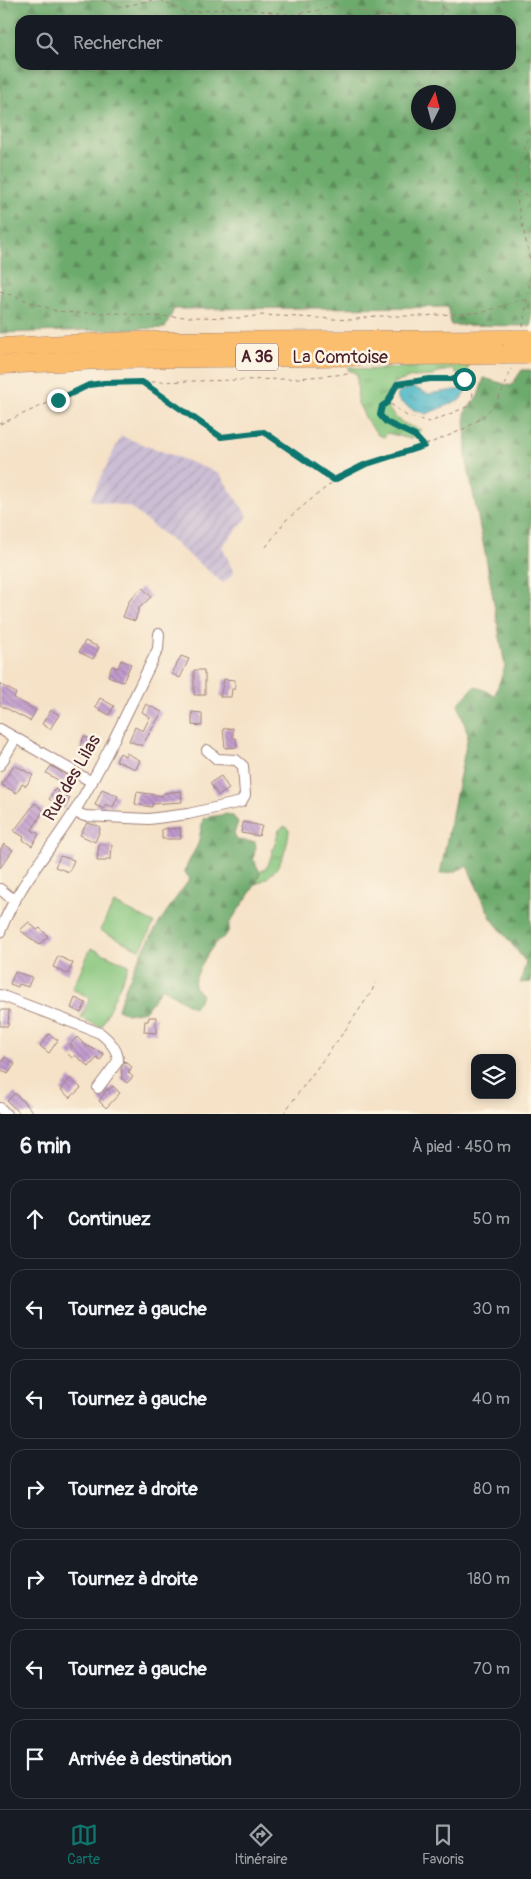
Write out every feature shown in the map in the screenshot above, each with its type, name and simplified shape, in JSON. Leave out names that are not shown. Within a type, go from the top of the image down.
[{"type":"highway","name":"La Comtoise","points":[[6,346],[166,340],[510,339],[522,347]]},
{"type":"highway","name":"La Comtoise","points":[[0,365],[121,359],[522,347]]},
{"type":"street","name":"Rue des Lilas","points":[[0,932],[4,920],[28,878],[74,812],[92,782],[158,649],[159,634]]},
{"type":"street","points":[[0,729],[92,782]]},
{"type":"street","points":[[0,765],[16,738]]},
{"type":"street","points":[[74,812],[85,816],[149,819],[188,814],[241,802],[245,795],[244,766],[236,760],[217,759],[207,750]]},
{"type":"street","points":[[0,889],[16,901]]},
{"type":"street","points":[[0,995],[100,1033],[107,1038],[118,1055],[118,1061],[98,1088]]},
{"type":"street","points":[[0,1108],[6,1114]]},
{"type":"path","points":[[103,0],[122,7],[152,0]]},
{"type":"path","points":[[160,0],[187,13],[236,7],[291,15],[336,6],[384,15]]},
{"type":"path","points":[[439,15],[443,12],[442,0]]},
{"type":"path","points":[[531,131],[516,176],[515,191],[531,265]]},
{"type":"path","points":[[515,191],[531,198]]},
{"type":"path","points":[[266,547],[286,520],[334,480],[364,465],[424,446],[468,428],[486,415],[498,400],[522,347],[531,273]]},
{"type":"path","points":[[0,291],[56,311],[240,318],[263,315],[351,320],[375,316],[421,316],[484,312],[517,301],[527,300]]},
{"type":"path","points":[[0,424],[89,385],[104,383],[286,379],[348,374]]},
{"type":"path","points":[[388,402],[407,416],[430,422],[469,406],[473,394],[464,379],[430,379],[397,384],[388,402],[382,406],[380,415],[386,422],[415,436],[424,446]]},
{"type":"path","points":[[142,382],[221,437],[264,432],[334,480]]},
{"type":"path","points":[[283,1114],[346,1029],[375,983]]},
{"type":"shaded area","points":[[121,436],[219,473],[248,517],[222,546],[234,573],[223,583],[130,507],[90,500]]},
{"type":"green space","points":[[0,0],[531,0],[531,326],[451,325],[448,307],[174,309],[165,328],[0,333]]},
{"type":"green space","points":[[470,364],[465,374],[456,373],[454,369],[439,372],[433,376],[412,377],[395,383],[385,399],[391,412],[398,420],[421,430],[411,439],[387,433],[384,437],[378,435],[366,419],[358,403],[357,374],[348,370],[349,366],[365,370]]},
{"type":"green space","points":[[522,370],[531,370],[531,982],[520,983],[526,962],[491,918],[467,866],[453,872],[440,874],[468,735],[458,704],[475,686],[495,695],[505,666],[466,457],[465,412],[478,396],[484,378],[511,386]]},
{"type":"green space","points":[[227,814],[233,816],[238,822],[234,834],[237,840],[255,842],[256,847],[253,859],[260,872],[256,884],[229,924],[227,933],[216,943],[199,970],[194,986],[202,995],[194,1008],[162,988],[145,1011],[127,1014],[118,1009],[124,992],[148,941],[190,879],[184,871],[198,844],[203,819]]},
{"type":"green space","points":[[285,826],[289,830],[288,838],[280,862],[271,875],[256,884],[260,872],[268,866],[279,830]]},
{"type":"green space","points":[[114,903],[154,923],[140,950],[100,930]]},
{"type":"green space","points":[[91,948],[129,965],[101,1027],[81,1018],[90,998],[72,989]]},
{"type":"water","points":[[415,388],[428,394],[462,389],[465,393],[460,400],[426,414],[412,409],[399,401],[397,396],[400,391]]},
{"type":"building","points":[[142,587],[151,597],[139,608],[135,621],[123,617],[129,601]]},
{"type":"building","points":[[85,641],[99,647],[93,659],[79,652]]},
{"type":"building","points":[[181,656],[189,659],[180,678],[172,674]]},
{"type":"building","points":[[121,660],[131,664],[123,682],[108,676],[112,666],[118,668]]},
{"type":"building","points":[[194,670],[204,670],[205,695],[194,695]]},
{"type":"building","points":[[224,679],[235,680],[235,689],[232,689],[231,697],[220,697]]},
{"type":"building","points":[[0,684],[16,693],[14,698],[36,710],[30,721],[0,705]]},
{"type":"building","points":[[100,698],[114,706],[109,715],[95,707]]},
{"type":"building","points":[[146,704],[162,712],[142,746],[129,741],[135,727],[143,731],[150,717],[142,712]]},
{"type":"building","points":[[51,710],[59,715],[50,729],[42,724]]},
{"type":"building","points":[[192,712],[202,713],[202,726],[192,725]]},
{"type":"building","points":[[233,728],[233,738],[236,738],[237,747],[225,748],[223,729]]},
{"type":"building","points":[[84,736],[96,743],[91,752],[80,746]]},
{"type":"building","points":[[120,753],[125,756],[126,753],[140,760],[136,769],[116,761]]},
{"type":"building","points":[[14,765],[33,775],[26,786],[22,784],[17,793],[2,785]]},
{"type":"building","points":[[51,766],[68,776],[63,783],[46,773]]},
{"type":"building","points":[[221,776],[229,789],[218,796],[210,783]]},
{"type":"building","points":[[55,789],[70,798],[64,809],[49,799]]},
{"type":"building","points":[[102,789],[118,796],[113,807],[106,804],[104,809],[95,805]]},
{"type":"building","points":[[181,791],[182,802],[152,804],[152,807],[135,804],[137,792],[162,796],[164,793]]},
{"type":"building","points":[[35,803],[44,810],[32,830],[39,834],[32,846],[23,840],[24,837],[14,831]]},
{"type":"building","points":[[243,822],[262,826],[259,836],[241,833]]},
{"type":"building","points":[[87,823],[99,826],[100,830],[95,842],[80,835]]},
{"type":"building","points":[[180,828],[181,839],[162,839],[162,829]]},
{"type":"building","points":[[4,844],[13,850],[0,868],[0,850]]},
{"type":"building","points":[[99,844],[112,845],[111,859],[97,861]]},
{"type":"building","points":[[60,856],[74,860],[69,872],[55,867]]},
{"type":"building","points":[[29,922],[37,930],[40,928],[48,936],[39,945],[20,930]]},
{"type":"building","points":[[58,956],[73,963],[68,974],[53,967]]},
{"type":"building","points":[[15,972],[32,977],[28,987],[19,984],[18,987],[10,984]]},
{"type":"building","points":[[75,998],[86,1003],[81,1013],[71,1008]]},
{"type":"building","points":[[0,1010],[9,1010],[8,1026],[0,1026]]},
{"type":"building","points":[[149,1017],[156,1017],[156,1033],[144,1032],[145,1021],[148,1021]]},
{"type":"building","points":[[49,1034],[58,1040],[49,1053],[40,1046]]},
{"type":"building","points":[[77,1037],[85,1045],[104,1054],[100,1061],[97,1058],[89,1067],[75,1055],[72,1058],[67,1053],[73,1046],[70,1044]]},
{"type":"building","points":[[5,1057],[15,1064],[8,1074],[0,1069],[0,1065]]},
{"type":"building","points":[[125,1061],[132,1067],[128,1072],[133,1077],[127,1083],[121,1078],[121,1069]]},
{"type":"building","points":[[70,1078],[81,1088],[70,1098],[61,1090]]},
{"type":"building","points":[[113,1086],[120,1093],[106,1108],[99,1101],[107,1089],[109,1090]]},
{"type":"building","points":[[14,1094],[35,1114],[21,1114],[7,1101]]},
{"type":"route","points":[[58,400],[89,385],[142,382],[221,437],[264,432],[334,480],[364,465],[424,446],[415,436],[386,422],[380,415],[382,406],[388,402],[397,384],[430,379],[464,379]]}]
